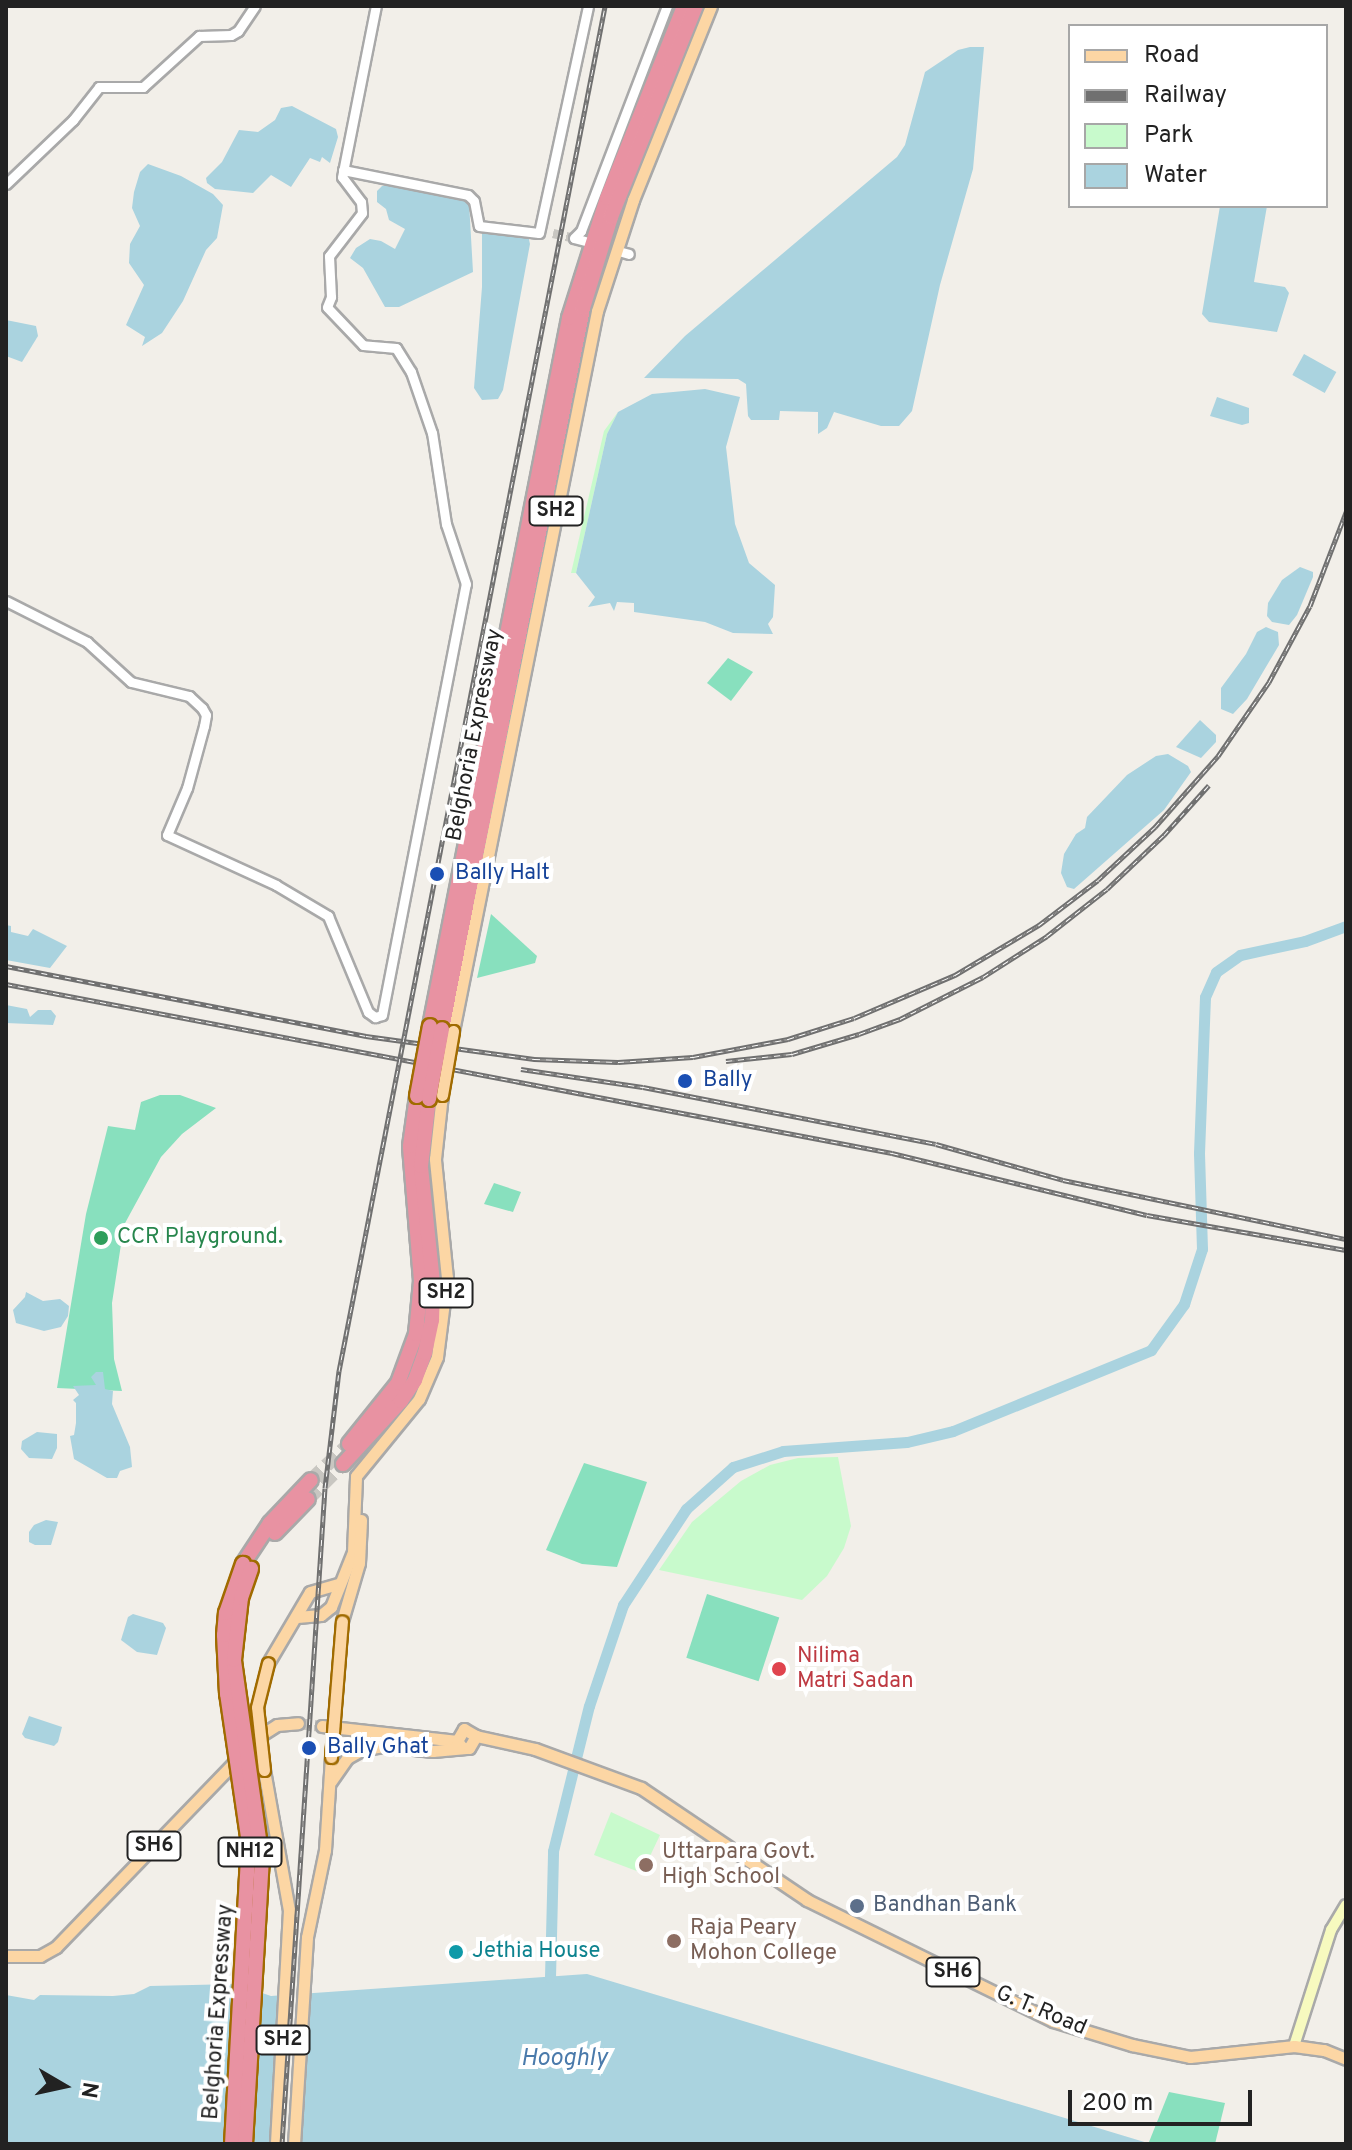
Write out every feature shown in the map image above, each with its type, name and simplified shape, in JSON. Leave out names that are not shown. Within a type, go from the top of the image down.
[{"type":"highway","name":"Belghoria Expressway","points":[[442,1029],[569,318],[598,222],[684,6]]},
{"type":"highway","name":"Belghoria Expressway","points":[[343,1464],[401,1401],[415,1380],[425,1353],[432,1320],[433,1283],[421,1166],[429,1097],[583,308],[611,217],[696,6]]},
{"type":"highway","name":"Belghoria Expressway","points":[[349,1444],[398,1383],[416,1334],[421,1281],[410,1146],[429,1097]]},
{"type":"highway","name":"Belghoria Expressway","points":[[232,2144],[249,1844],[227,1694],[226,1613],[270,1523],[311,1480]]},
{"type":"highway","name":"Belghoria Expressway","points":[[245,2144],[262,1860],[234,1660],[237,1619],[247,1567],[274,1533],[308,1499]]},
{"type":"main road","name":"SH2","points":[[276,2144],[290,1936],[288,1896],[264,1770],[257,1707],[268,1663],[310,1592],[338,1584],[353,1552],[363,1467],[419,1399],[437,1357],[443,1332],[447,1278],[429,1097],[442,1029],[597,311],[633,200],[711,6]]},
{"type":"main road","name":"SH2","points":[[294,2144],[307,1937],[325,1850],[342,1621],[361,1551],[357,1508]]},
{"type":"main road","points":[[297,1617],[325,1613],[338,1584]]},
{"type":"main road","name":"SH6","points":[[6,1956],[40,1956],[56,1947],[261,1735],[277,1725],[298,1723]]},
{"type":"main road","name":"SH6","points":[[322,1726],[467,1742]]},
{"type":"main road","points":[[329,1785],[347,1758],[363,1749],[467,1742]]},
{"type":"main road","name":"G. T. Road","points":[[467,1742],[513,1743],[535,1749],[597,1769],[653,1795],[807,1900],[1053,2021],[1132,2045],[1190,2057],[1294,2046],[1324,2050],[1346,2059]]},
{"type":"main road","points":[[1294,2046],[1331,1930],[1346,1905]]},
{"type":"street","points":[[6,184],[39,156],[99,87],[143,87],[199,36],[231,35],[238,31],[255,6]]},
{"type":"street","points":[[6,601],[87,642],[131,682],[189,696],[202,708],[206,715],[204,726],[187,788],[167,835],[276,885],[328,916],[368,1012],[375,1017],[382,1015],[466,584],[446,524],[432,433],[411,372],[396,348],[363,345],[327,307],[331,297],[329,258],[362,213],[361,202],[342,177],[376,6]]},
{"type":"street","points":[[542,230],[588,6]]},
{"type":"street","points":[[585,241],[574,238],[581,231],[667,6]]},
{"type":"street","points":[[343,170],[468,195],[474,201],[475,221],[483,227],[525,234],[542,230],[553,233]]},
{"type":"green space","points":[[618,412],[607,434],[576,573],[571,573],[604,431]]},
{"type":"green space","points":[[728,658],[753,672],[731,701],[707,683]]},
{"type":"green space","points":[[491,914],[537,956],[535,963],[477,978]]},
{"type":"green space","name":"CCR Playground.","points":[[160,1095],[180,1095],[216,1108],[182,1134],[161,1157],[124,1225],[112,1303],[114,1359],[122,1391],[57,1388],[86,1214],[108,1126],[135,1130],[141,1102]]},
{"type":"green space","points":[[494,1183],[521,1192],[513,1212],[484,1204]]},
{"type":"green space","points":[[838,1457],[851,1526],[844,1548],[827,1576],[802,1600],[659,1570],[692,1522],[741,1481],[770,1465],[798,1458]]},
{"type":"green space","points":[[584,1463],[647,1482],[617,1567],[582,1564],[546,1550]]},
{"type":"green space","points":[[707,1594],[779,1617],[759,1681],[686,1658]]},
{"type":"green space","points":[[611,1812],[660,1835],[642,1873],[594,1855]]},
{"type":"green space","points":[[1169,2092],[1225,2103],[1215,2144],[1149,2142]]},
{"type":"water","points":[[984,47],[973,169],[940,285],[912,411],[899,426],[881,426],[834,412],[827,428],[818,434],[818,412],[780,411],[779,420],[751,420],[748,416],[746,384],[738,379],[644,378],[685,336],[897,157],[905,145],[925,72],[958,50]]},
{"type":"water","points":[[292,106],[336,129],[338,137],[330,163],[322,157],[320,162],[310,158],[291,187],[271,175],[253,193],[215,189],[207,183],[206,178],[222,162],[239,130],[258,132],[275,120],[281,108]]},
{"type":"water","points":[[148,164],[181,176],[213,194],[223,205],[217,238],[206,250],[183,301],[162,333],[142,346],[145,337],[126,325],[144,285],[129,263],[130,244],[140,226],[132,208],[134,192],[140,172]]},
{"type":"water","points":[[397,184],[469,202],[473,272],[399,307],[385,307],[363,268],[350,258],[356,248],[370,239],[395,249],[405,229],[389,220],[386,209],[377,202],[377,191],[382,186]]},
{"type":"water","points":[[1220,208],[1267,208],[1254,282],[1285,287],[1289,293],[1277,332],[1209,322],[1202,314]]},
{"type":"water","points":[[482,232],[523,233],[528,235],[530,244],[503,390],[498,399],[482,400],[474,388],[482,287]]},
{"type":"water","points":[[6,320],[36,326],[38,336],[22,362],[6,356]]},
{"type":"water","points":[[1304,354],[1336,372],[1325,393],[1292,375]]},
{"type":"water","points":[[705,389],[740,397],[726,447],[735,524],[749,563],[775,585],[773,617],[768,624],[773,634],[733,633],[705,622],[634,612],[634,603],[617,602],[614,611],[610,603],[588,607],[595,597],[576,573],[607,434],[618,412],[652,394]]},
{"type":"water","points":[[1217,397],[1249,408],[1249,423],[1242,425],[1210,416]]},
{"type":"water","points":[[1300,567],[1313,572],[1313,577],[1297,615],[1289,625],[1272,622],[1267,616],[1268,603],[1282,580]]},
{"type":"water","points":[[1266,627],[1278,632],[1279,645],[1247,699],[1233,714],[1221,709],[1221,688],[1246,654],[1257,632]]},
{"type":"water","points":[[1200,720],[1216,735],[1216,742],[1201,758],[1176,747]]},
{"type":"water","points":[[1168,754],[1188,766],[1191,772],[1164,810],[1074,889],[1067,887],[1061,873],[1064,854],[1076,834],[1085,828],[1087,817],[1127,775],[1156,756]]},
{"type":"water","points":[[6,925],[11,926],[11,932],[28,936],[33,929],[67,946],[50,968],[6,960]]},
{"type":"water","points":[[6,1005],[27,1009],[30,1017],[38,1010],[51,1010],[56,1016],[53,1025],[6,1023]]},
{"type":"water","points":[[26,1292],[43,1301],[60,1299],[69,1306],[68,1316],[61,1327],[44,1331],[16,1323],[13,1310]]},
{"type":"water","points":[[96,1372],[103,1372],[105,1389],[113,1391],[112,1404],[130,1447],[132,1467],[120,1471],[117,1478],[107,1478],[74,1459],[70,1436],[74,1435],[76,1423],[76,1403],[73,1400],[79,1395],[73,1386],[96,1385],[91,1377]]},
{"type":"water","points":[[37,1432],[57,1434],[57,1448],[52,1459],[29,1458],[21,1449],[22,1441]]},
{"type":"water","points":[[46,1520],[58,1522],[51,1545],[29,1542],[29,1532],[34,1525]]},
{"type":"water","points":[[133,1614],[163,1623],[166,1628],[157,1655],[137,1652],[121,1640],[128,1617]]},
{"type":"water","points":[[29,1716],[62,1727],[54,1746],[25,1738],[22,1734]]},
{"type":"water","name":"Hooghly","points":[[587,1974],[1151,2144],[6,2144],[6,1995],[34,2000],[40,1995],[134,1994],[150,1986],[235,1984],[271,1996]]},
{"type":"pier","points":[[281,1987],[309,1989],[298,2144],[270,2142]]},
{"type":"waterway","points":[[550,1977],[553,1851],[589,1706],[623,1605],[686,1509],[733,1467],[783,1451],[907,1442],[953,1431],[1151,1350],[1184,1304],[1202,1249],[1199,1153],[1205,997],[1216,972],[1240,955],[1305,941],[1346,926]]},
{"type":"tunnel","points":[[553,233],[574,238]]},
{"type":"tunnel","points":[[311,1480],[349,1444]]},
{"type":"tunnel","points":[[308,1499],[343,1464]]},
{"type":"tunnel","points":[[298,1723],[322,1726]]},
{"type":"railway","points":[[282,2144],[325,1488],[339,1371],[605,6]]},
{"type":"railway","points":[[6,966],[366,1036],[534,1059],[618,1062],[693,1057],[788,1039],[854,1018],[955,975],[1039,925],[1098,880],[1155,827],[1218,756],[1269,682],[1310,606],[1346,512]]},
{"type":"railway","points":[[726,1061],[792,1054],[859,1034],[900,1019],[983,977],[1047,936],[1107,889],[1164,835],[1209,785]]},
{"type":"railway","points":[[6,984],[892,1153],[1147,1215],[1346,1250]]},
{"type":"railway","points":[[521,1069],[643,1087],[936,1144],[1063,1180],[1346,1239]]},
{"type":"place","name":"Bally Halt","points":[[437,874]]},
{"type":"place","name":"Bally","points":[[685,1081]]},
{"type":"place","name":"CCR Playground.","points":[[101,1238]]},
{"type":"place","name":"Nilima Matri Sadan","points":[[779,1669]]},
{"type":"place","name":"Bally Ghat","points":[[309,1748]]},
{"type":"place","name":"Uttarpara Govt. High School","points":[[646,1865]]},
{"type":"place","name":"Bandhan Bank","points":[[857,1906]]},
{"type":"place","name":"Raja Peary Mohon College","points":[[674,1941]]},
{"type":"place","name":"Jethia House","points":[[456,1952]]}]
